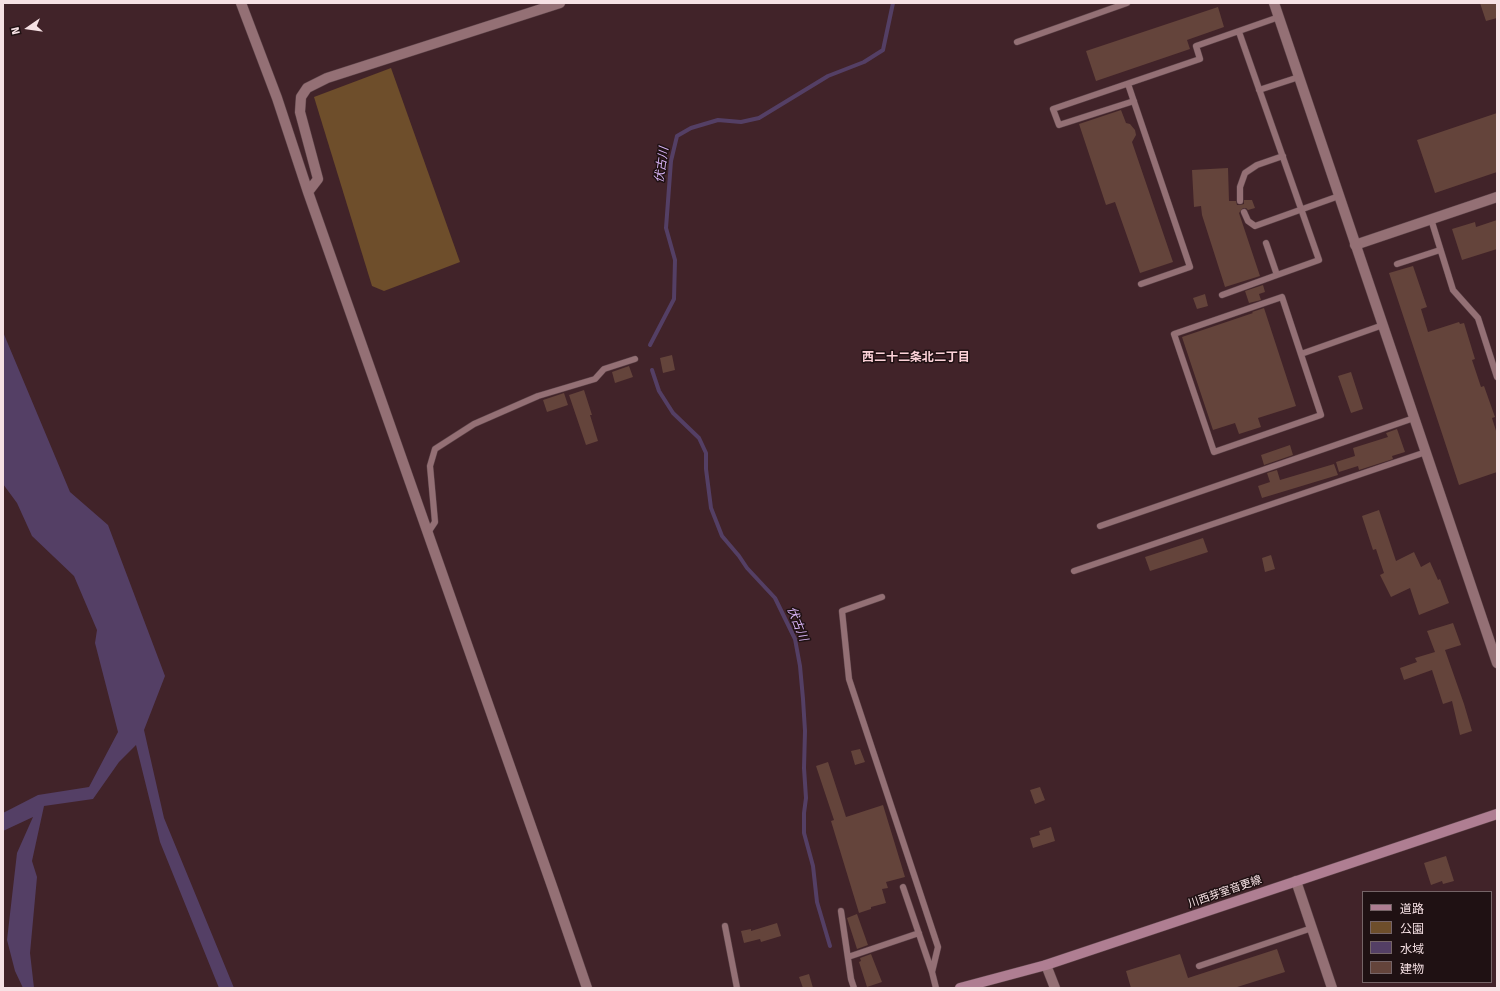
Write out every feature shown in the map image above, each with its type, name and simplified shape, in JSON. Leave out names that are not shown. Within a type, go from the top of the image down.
[{"type":"main road","name":"川西芽室音更線","points":[[960,988],[1046,965],[1497,814]]},
{"type":"street","points":[[241,3],[277,98],[308,192],[427,534],[587,988]]},
{"type":"street","points":[[308,192],[318,179],[300,112],[301,96],[307,88],[327,78],[560,3]]},
{"type":"street","points":[[1274,3],[1414,418],[1494,647],[1497,663]]},
{"type":"street","points":[[1355,245],[1497,197]]},
{"type":"street","points":[[1296,881],[1332,988]]},
{"type":"street","points":[[1046,965],[1055,988]]},
{"type":"lane","points":[[1018,42],[1127,3]]},
{"type":"lane","points":[[1134,101],[1059,125],[1053,109],[1200,59],[1196,46],[1279,17]]},
{"type":"lane","points":[[1222,295],[1319,260],[1239,32]]},
{"type":"lane","points":[[1260,90],[1299,77]]},
{"type":"lane","points":[[1128,84],[1190,267],[1141,284]]},
{"type":"lane","points":[[1240,200],[1240,187],[1245,172],[1257,165],[1283,156]]},
{"type":"lane","points":[[1244,212],[1248,221],[1255,226],[1339,196]]},
{"type":"lane","points":[[1431,219],[1453,290],[1478,318],[1497,377]]},
{"type":"lane","points":[[1266,243],[1277,275]]},
{"type":"lane","points":[[1397,264],[1440,250]]},
{"type":"lane","points":[[1282,297],[1301,354],[1321,415],[1214,452],[1174,334],[1282,297]]},
{"type":"lane","points":[[1301,354],[1383,325]]},
{"type":"lane","points":[[427,534],[435,522],[430,466],[435,449],[474,424],[538,396],[595,379],[604,369],[635,360]]},
{"type":"lane","points":[[1100,526],[1414,418]]},
{"type":"lane","points":[[1074,571],[1426,452]]},
{"type":"lane","points":[[882,597],[842,611],[849,679],[938,947],[932,972]]},
{"type":"lane","points":[[903,887],[936,988]]},
{"type":"lane","points":[[841,911],[851,979],[854,988]]},
{"type":"lane","points":[[725,926],[737,988]]},
{"type":"lane","points":[[1199,966],[1312,928]]},
{"type":"lane","points":[[848,957],[919,933]]},
{"type":"green space","points":[[391,68],[460,262],[384,291],[372,286],[314,97]]},
{"type":"water","points":[[3,332],[70,492],[108,525],[165,676],[144,730],[164,818],[234,988],[219,988],[160,842],[136,745],[119,762],[93,799],[44,806],[32,861],[37,877],[30,953],[34,988],[23,988],[15,971],[7,940],[17,853],[33,817],[3,831],[3,813],[38,795],[89,787],[118,732],[95,643],[97,630],[74,576],[32,536],[17,503],[3,484]]},
{"type":"building","points":[[1480,3],[1497,3],[1497,18],[1486,21]]},
{"type":"building","points":[[1218,7],[1224,27],[1187,40],[1190,49],[1096,81],[1086,51]]},
{"type":"building","points":[[1121,110],[1126,123],[1130,124],[1135,130],[1136,135],[1132,142],[1173,262],[1140,273],[1115,202],[1106,205],[1079,124]]},
{"type":"building","points":[[1497,113],[1497,172],[1435,193],[1417,140]]},
{"type":"building","points":[[1228,168],[1229,201],[1236,201],[1237,205],[1240,205],[1244,204],[1244,200],[1252,200],[1255,208],[1248,210],[1243,208],[1239,213],[1260,276],[1225,287],[1202,215],[1201,206],[1194,207],[1192,170]]},
{"type":"building","points":[[1497,220],[1497,249],[1462,260],[1452,229],[1475,222],[1476,227]]},
{"type":"building","points":[[1413,266],[1427,307],[1421,309],[1428,332],[1459,322],[1460,324],[1464,323],[1475,359],[1472,360],[1481,387],[1484,386],[1495,417],[1492,418],[1497,434],[1497,472],[1459,485],[1389,273]]},
{"type":"building","points":[[1263,285],[1265,292],[1259,294],[1261,300],[1249,303],[1245,291]]},
{"type":"building","points":[[1205,294],[1208,306],[1197,309],[1193,298]]},
{"type":"building","points":[[1264,308],[1296,406],[1258,418],[1261,427],[1239,434],[1235,423],[1213,430],[1182,337]]},
{"type":"building","points":[[672,355],[675,370],[663,373],[660,358]]},
{"type":"building","points":[[629,366],[633,377],[615,383],[612,372]]},
{"type":"building","points":[[1351,372],[1363,409],[1351,413],[1338,376]]},
{"type":"building","points":[[584,390],[598,441],[586,445],[569,395]]},
{"type":"building","points":[[564,393],[568,405],[547,412],[543,400]]},
{"type":"building","points":[[1397,429],[1405,452],[1392,456],[1393,459],[1359,470],[1358,466],[1339,472],[1336,462],[1355,456],[1353,448],[1388,437],[1386,433]]},
{"type":"building","points":[[1290,445],[1293,455],[1264,465],[1261,455]]},
{"type":"building","points":[[1334,464],[1338,475],[1262,498],[1258,486],[1270,482],[1267,473],[1277,470],[1280,480]]},
{"type":"building","points":[[1379,510],[1396,561],[1414,552],[1421,567],[1430,562],[1438,580],[1440,579],[1449,603],[1419,615],[1410,588],[1391,597],[1380,575],[1384,573],[1376,549],[1373,550],[1362,516]]},
{"type":"building","points":[[1203,538],[1208,552],[1150,571],[1145,557]]},
{"type":"building","points":[[1271,555],[1275,569],[1265,572],[1262,558]]},
{"type":"building","points":[[1453,623],[1461,645],[1445,650],[1472,731],[1460,735],[1452,701],[1443,704],[1432,670],[1404,680],[1400,668],[1417,662],[1415,658],[1435,652],[1427,631]]},
{"type":"building","points":[[860,749],[865,762],[855,765],[851,751]]},
{"type":"building","points":[[828,762],[846,817],[883,805],[905,877],[886,882],[888,888],[882,889],[886,903],[871,907],[871,909],[859,913],[831,821],[834,820],[816,766]]},
{"type":"building","points":[[1040,787],[1045,800],[1035,804],[1030,790]]},
{"type":"building","points":[[1051,827],[1055,841],[1033,848],[1030,838],[1040,835],[1039,831]]},
{"type":"building","points":[[1446,856],[1454,881],[1443,884],[1442,881],[1431,885],[1424,863]]},
{"type":"building","points":[[857,914],[868,945],[857,949],[847,918]]},
{"type":"building","points":[[777,923],[781,936],[761,942],[760,939],[744,943],[741,931],[751,929],[751,931]]},
{"type":"building","points":[[1277,949],[1285,972],[1234,988],[1131,988],[1126,971],[1180,954],[1188,978]]},
{"type":"building","points":[[871,954],[882,982],[867,987],[859,962],[861,961],[860,958]]},
{"type":"building","points":[[809,974],[813,988],[803,988],[799,977]]},
{"type":"waterway","name":"伏古川","points":[[650,345],[674,299],[675,260],[666,228],[671,161],[677,136],[691,128],[718,120],[741,122],[759,118],[828,76],[864,62],[883,50],[893,3]]},
{"type":"waterway","name":"伏古川","points":[[652,370],[659,391],[673,413],[699,438],[706,453],[706,469],[711,508],[722,536],[747,568],[775,598],[795,639],[800,666],[805,731],[804,768],[806,798],[804,833],[813,866],[817,902],[830,946]]},
{"type":"district","name":"西二十二条北二丁目","points":[[916,358]]}]
